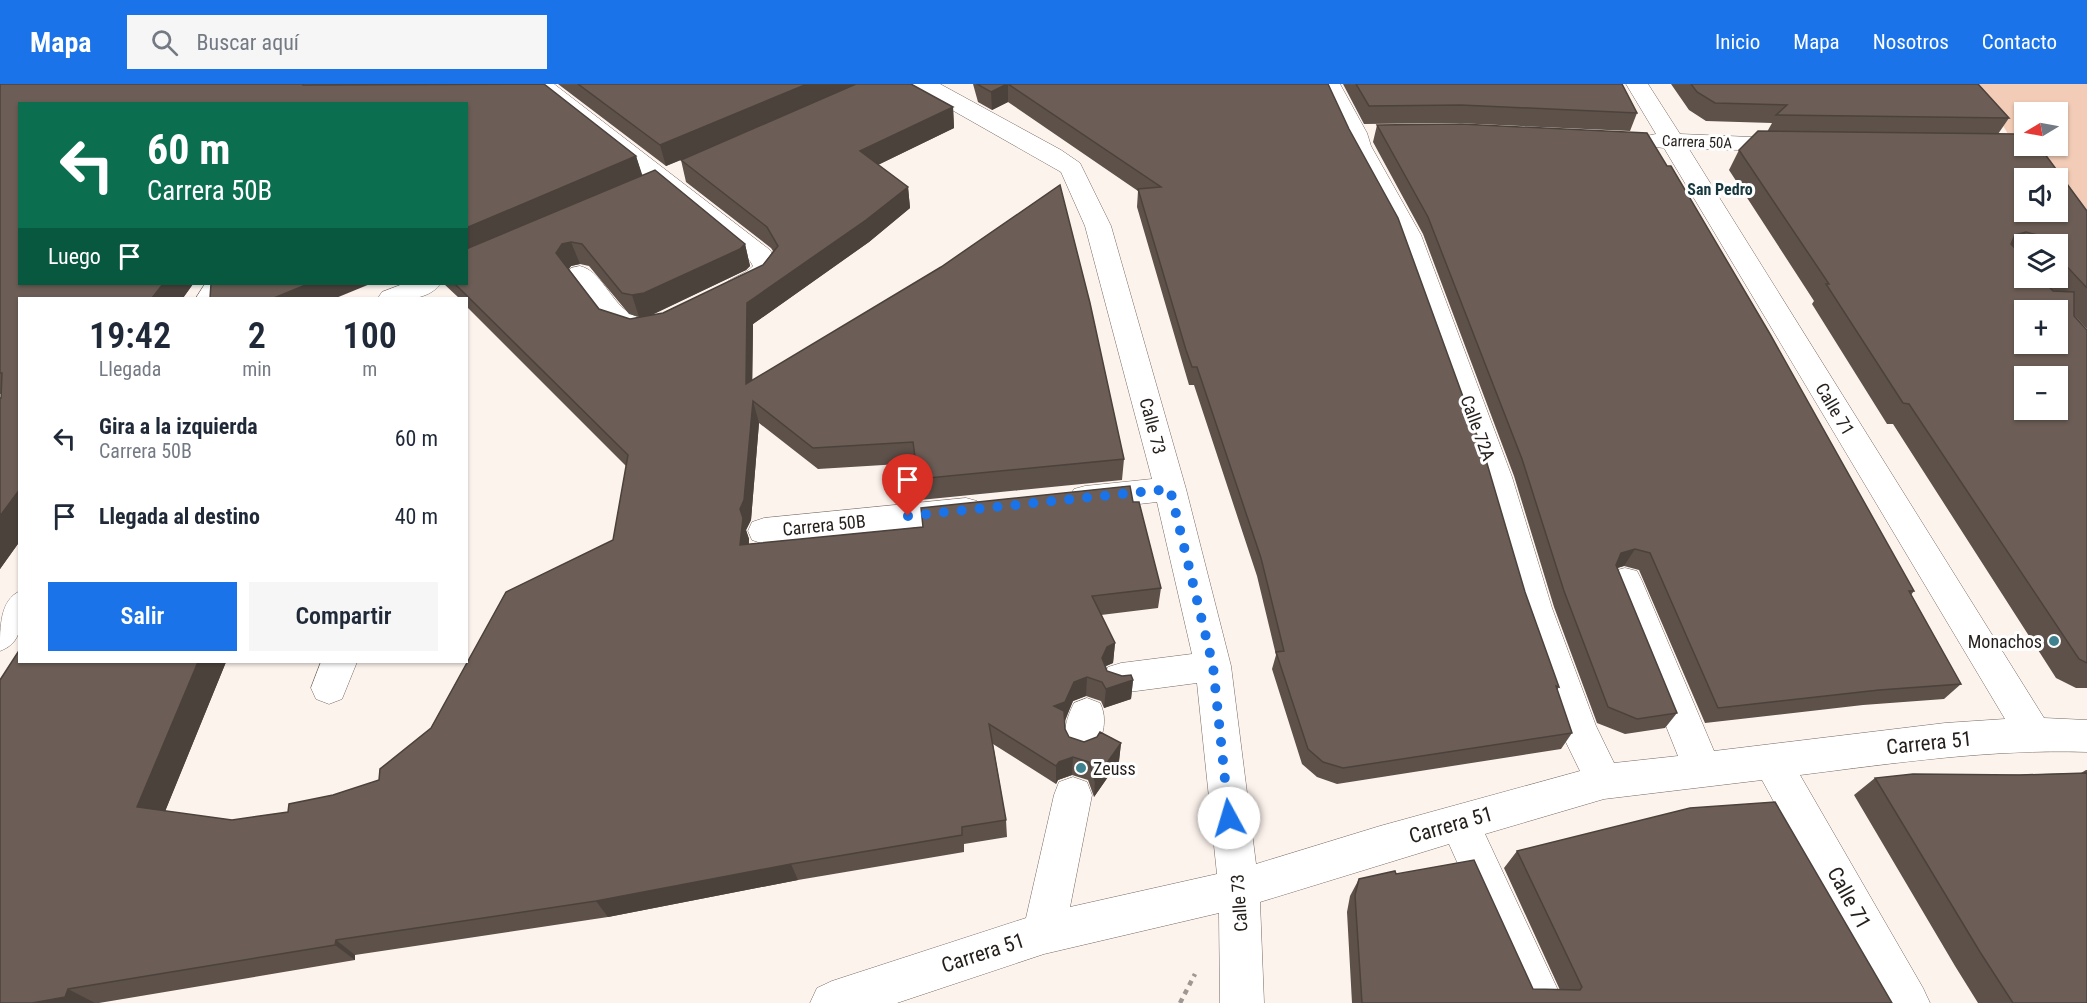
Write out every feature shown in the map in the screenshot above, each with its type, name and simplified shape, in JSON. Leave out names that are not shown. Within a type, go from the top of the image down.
[{"type":"street","points":[[540,84],[662,180],[687,195],[761,256],[766,267],[756,278],[717,297]]},
{"type":"street","name":"Calle 73","points":[[923,84],[1052,155],[1071,168],[1098,226],[1170,489],[1213,666],[1239,888],[1242,1003]]},
{"type":"street","name":"Calle 72A","points":[[1329,84],[1366,133],[1359,146],[1408,235],[1496,477],[1535,608],[1578,728],[1604,782]]},
{"type":"street","name":"Calle 71","points":[[1637,84],[2034,734]]},
{"type":"street","name":"Carrera 50A","points":[[1627,140],[1816,145]]},
{"type":"street","points":[[580,274],[618,322],[637,329],[659,325],[669,320]]},
{"type":"street","points":[[394,297],[424,285]]},
{"type":"street","points":[[1051,501],[1170,489]]},
{"type":"street","name":"Carrera 50B","points":[[764,531],[991,508]]},
{"type":"street","points":[[1625,581],[1702,768]]},
{"type":"street","points":[[0,636],[18,608]]},
{"type":"street","points":[[1121,678],[1213,666]]},
{"type":"street","name":"Carrera 51","points":[[832,1003],[1044,933],[1239,888],[1459,822],[1604,782],[1702,768],[1772,762],[1945,740],[2034,734],[2087,736]]},
{"type":"street","name":"Calle 71","points":[[1772,762],[1908,1003]]},
{"type":"street","points":[[1044,933],[1073,795]]},
{"type":"street","points":[[1459,822],[1542,1003]]},
{"type":"path","points":[[1180,1003],[1197,970]]},
{"type":"shaded area","points":[[1950,84],[2087,84],[2087,259],[2064,222],[2068,222],[2068,168],[2035,168],[2026,164],[2021,156],[2068,156],[2068,102],[2014,102],[2014,144],[2002,124]]},
{"type":"building","points":[[0,84],[544,84],[636,156],[468,227],[468,102],[18,102],[18,285],[162,285],[153,297],[18,297],[18,492],[0,516],[2,373],[0,373]]},
{"type":"building","points":[[578,84],[807,84],[660,145]]},
{"type":"building","points":[[856,84],[911,84],[953,107],[860,151],[908,187],[866,220],[747,303],[746,384],[941,267],[1060,185],[1090,303],[1124,459],[918,479],[913,442],[813,448],[753,401],[744,500],[740,509],[743,518],[740,545],[923,527],[921,508],[1130,486],[1133,502],[1139,502],[1161,588],[1092,596],[1115,643],[1107,647],[1102,658],[1107,671],[1122,676],[1131,675],[1133,680],[1106,689],[1102,682],[1087,677],[1074,682],[1065,702],[1054,706],[1064,711],[1065,729],[1069,737],[1084,742],[1097,737],[1100,732],[1121,743],[1095,780],[1089,762],[1073,757],[1059,762],[1056,766],[989,724],[1006,820],[962,827],[962,835],[791,864],[596,901],[336,940],[335,945],[68,989],[65,997],[32,1003],[0,1003],[0,680],[18,652],[18,663],[198,663],[137,807],[232,820],[288,812],[289,804],[333,795],[379,780],[380,769],[431,728],[506,592],[613,540],[628,455],[456,285],[468,285],[468,248],[655,170],[745,244],[740,249],[644,293],[632,295],[622,293],[582,244],[571,242],[562,244],[556,253],[599,309],[630,319],[663,313],[763,265],[778,246],[767,227],[681,160]]},
{"type":"building","points":[[977,84],[1007,84],[991,92]]},
{"type":"building","points":[[1008,84],[1328,84],[1349,129],[1398,218],[1486,460],[1525,592],[1559,687],[1556,686],[1572,733],[1343,768],[1323,762],[1308,749],[1276,652],[1284,651],[1261,558],[1197,367],[1192,367],[1186,350],[1138,189],[1161,187]]},
{"type":"building","points":[[1356,84],[1622,84],[1637,113],[1461,105],[1369,106]]},
{"type":"building","points":[[1691,84],[1978,84],[2009,118],[1776,115],[1787,105],[1715,103],[1697,92]]},
{"type":"building","points":[[1461,124],[1647,133],[1667,166],[1671,166],[1770,334],[1914,591],[1909,591],[1961,684],[1879,690],[1718,708],[1650,553],[1635,549],[1621,553],[1616,565],[1677,713],[1637,719],[1608,707],[1564,591],[1522,459],[1428,217],[1377,125]]},
{"type":"building","points":[[1758,131],[2014,134],[2014,156],[2046,156],[2055,168],[2014,168],[2014,222],[2068,222],[2068,185],[2087,211],[2087,288],[2068,268],[2068,234],[2026,232],[2014,234],[2011,244],[2014,247],[2014,288],[2050,288],[2053,291],[2074,292],[2074,316],[2087,330],[2087,663],[2079,659],[1909,404],[1903,403],[1826,284],[1829,284],[1739,150]]},
{"type":"building","points":[[211,285],[306,285],[276,297],[210,297]]},
{"type":"building","points":[[2087,773],[2087,1003],[2013,1003],[1875,778],[1913,774]]},
{"type":"building","points":[[1775,802],[1892,1003],[1362,1003],[1355,895],[1359,879],[1395,871],[1396,874],[1474,860],[1533,989],[1580,990],[1582,987],[1517,851],[1690,808]]},
{"type":"place","name":"Monachos","points":[[2054,641]]},
{"type":"place","name":"Zeuss","points":[[1081,768]]},
{"type":"district","name":"San Pedro","points":[[1720,189]]},
{"type":"route","points":[[908,516],[1170,489],[1213,666],[1229,818]]}]
